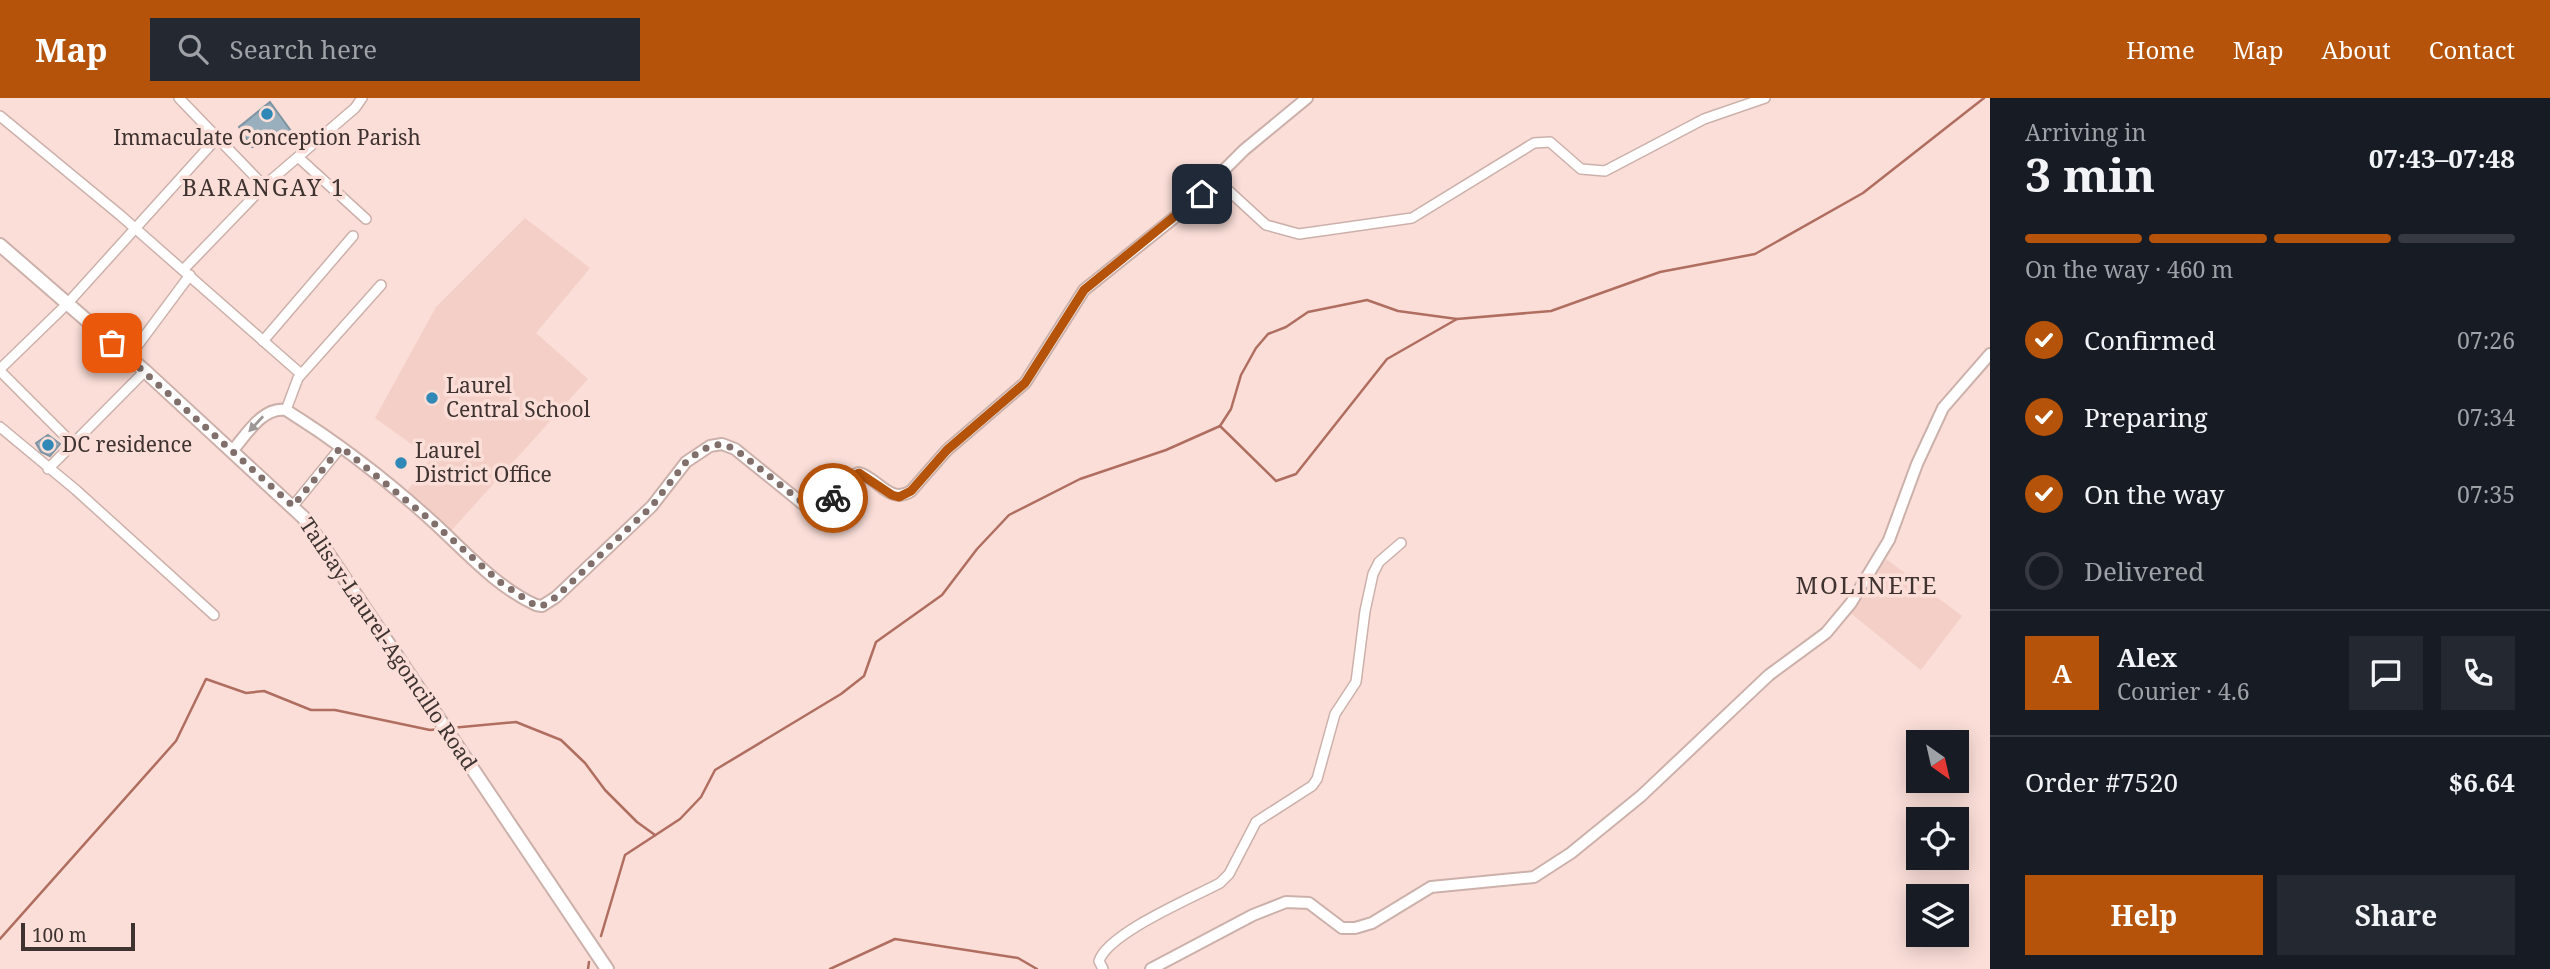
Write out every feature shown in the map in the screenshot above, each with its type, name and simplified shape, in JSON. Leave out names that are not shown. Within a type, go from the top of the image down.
[{"type":"main road","name":"Talisay-Laurel-Agoncillo Road","points":[[0,245],[145,371],[293,506],[319,539],[607,969]]},
{"type":"street","points":[[179,98],[264,186]]},
{"type":"street","points":[[129,357],[187,273],[264,186],[355,108],[362,98]]},
{"type":"street","points":[[233,450],[262,417],[276,410],[286,410],[341,447],[500,582],[528,602],[542,606],[556,597],[646,512],[686,462],[710,446],[722,444],[735,449],[803,504],[816,510],[829,504],[846,479],[859,473],[899,497],[911,491],[947,450],[1025,383],[1084,290],[1176,217],[1275,122],[1307,98]]},
{"type":"street","points":[[1216,179],[1266,225],[1299,234],[1412,218],[1534,143],[1550,142],[1581,169],[1605,171],[1704,119],[1765,98]]},
{"type":"street","points":[[0,116],[136,228],[301,374]]},
{"type":"street","points":[[72,443],[0,370],[67,304],[216,139]]},
{"type":"street","points":[[298,158],[366,219]]},
{"type":"street","points":[[263,341],[353,236]]},
{"type":"street","points":[[286,410],[301,374],[381,285]]},
{"type":"street","points":[[1151,969],[1253,915],[1286,902],[1308,903],[1342,928],[1355,928],[1372,923],[1431,887],[1534,877],[1571,853],[1641,796],[1759,684],[1826,633],[1851,603],[1889,540],[1907,488],[1943,408],[1990,354]]},
{"type":"street","points":[[48,469],[145,371]]},
{"type":"street","points":[[0,427],[76,490],[214,615]]},
{"type":"street","points":[[293,506],[341,447]]},
{"type":"street","points":[[1103,969],[1099,961],[1102,952],[1121,935],[1220,883],[1229,874],[1256,822],[1312,786],[1317,779],[1335,714],[1356,682],[1365,611],[1373,574],[1379,562],[1401,543]]},
{"type":"shaded area","points":[[525,218],[590,268],[536,333],[588,379],[450,532],[405,494],[431,458],[375,418],[436,307]]},
{"type":"shaded area","points":[[1886,559],[1962,616],[1921,670],[1848,611]]},
{"type":"building","name":"Immaculate Conception Parish","points":[[270,102],[291,131],[268,147],[252,147],[239,127]]},
{"type":"building","name":"DC residence","points":[[48,435],[60,444],[50,456],[41,452],[36,443]]},
{"type":"waterway","points":[[601,936],[625,855],[680,819],[701,797],[715,770],[841,694],[864,676],[876,642],[942,595],[977,549],[1009,515],[1080,479],[1166,450],[1220,426],[1276,481],[1296,474],[1387,359],[1457,319],[1551,311],[1660,272],[1755,254],[1863,193],[1984,98]]},
{"type":"waterway","points":[[1220,426],[1231,409],[1241,375],[1256,348],[1268,334],[1286,327],[1308,312],[1367,300],[1398,311],[1457,319]]},
{"type":"waterway","points":[[0,939],[176,741],[206,679],[246,693],[264,691],[311,710],[335,710],[430,730],[441,729]]},
{"type":"waterway","points":[[451,728],[516,722],[561,740],[585,763],[605,790],[637,822],[655,835]]},
{"type":"waterway","points":[[830,969],[895,939],[1018,958],[1037,969]]},
{"type":"waterway","points":[[588,969],[589,962]]},
{"type":"way so far","points":[[112,343],[293,506],[341,447],[500,582],[536,606],[549,603],[556,597],[652,506],[686,462],[710,446],[722,444],[735,449],[811,509],[823,508],[833,498]]},
{"type":"place","name":"Immaculate Conception Parish","points":[[267,114]]},
{"type":"place","name":"Laurel Central School","points":[[432,398]]},
{"type":"place","name":"DC residence","points":[[48,445]]},
{"type":"place","name":"Laurel District Office","points":[[401,463]]},
{"type":"district","name":"BARANGAY 1","points":[[264,188]]},
{"type":"district","name":"MOLINETE","points":[[1867,586]]},
{"type":"route","points":[[833,498],[846,479],[859,473],[892,495],[899,497],[911,491],[947,450],[1025,383],[1084,290],[1202,194]]}]
